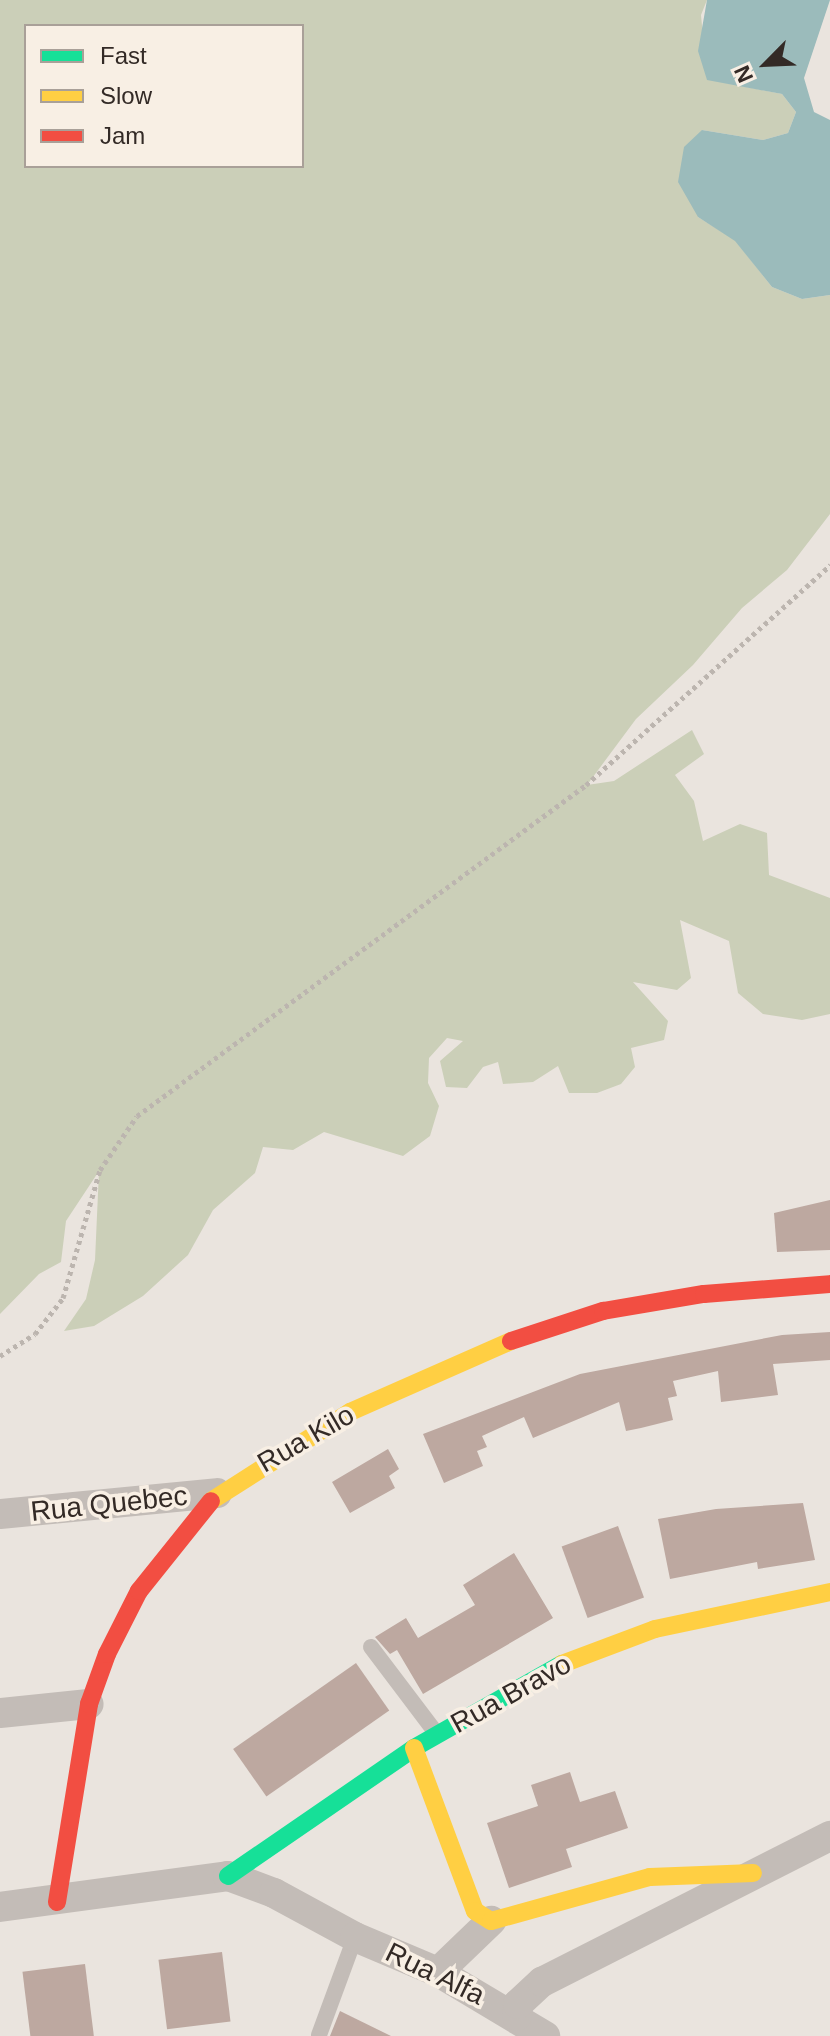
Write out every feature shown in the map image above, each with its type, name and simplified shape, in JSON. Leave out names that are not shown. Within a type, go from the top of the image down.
[{"type":"street","name":"Rua Kilo","points":[[57,1902],[89,1704],[139,1591],[217,1493],[350,1412],[512,1340],[618,1309],[704,1294],[830,1284]]},
{"type":"street","name":"Rua Quebec","points":[[0,1514],[217,1493]]},
{"type":"street","name":"Rua Bravo","points":[[228,1876],[414,1748],[566,1662],[655,1629],[830,1592]]},
{"type":"street","points":[[0,1713],[89,1704]]},
{"type":"street","points":[[414,1748],[475,1911],[491,1921]]},
{"type":"street","name":"Rua Alfa","points":[[0,1907],[57,1902],[228,1876],[274,1893],[355,1937],[438,1972],[509,2026],[518,2004],[542,1982],[830,1836]]},
{"type":"street","points":[[438,1972],[491,1921],[650,1877],[753,1873]]},
{"type":"street","points":[[509,2026],[545,2036]]},
{"type":"lane","points":[[371,1647],[437,1735]]},
{"type":"lane","points":[[319,2035],[355,1937]]},
{"type":"path","points":[[0,1356],[35,1334],[63,1298],[100,1170],[137,1116],[586,785],[830,565]]},
{"type":"green space","points":[[0,0],[707,0],[701,15],[707,79],[782,94],[796,112],[788,133],[763,140],[702,130],[698,217],[735,240],[772,287],[802,299],[830,295],[830,514],[787,570],[742,608],[693,665],[636,719],[587,785],[614,781],[692,730],[704,754],[675,775],[694,801],[703,841],[740,824],[767,833],[769,875],[830,898],[830,1014],[802,1020],[763,1014],[738,993],[729,941],[680,920],[691,978],[677,990],[633,982],[668,1021],[664,1040],[631,1048],[635,1067],[621,1084],[597,1093],[569,1093],[558,1066],[533,1082],[503,1084],[498,1062],[483,1067],[467,1088],[446,1087],[440,1061],[463,1041],[447,1038],[429,1058],[428,1083],[439,1106],[430,1136],[403,1156],[324,1132],[293,1150],[263,1147],[255,1173],[213,1210],[188,1255],[143,1296],[94,1326],[64,1331],[86,1299],[95,1260],[99,1171],[66,1221],[61,1262],[39,1274],[0,1314]]},
{"type":"water","points":[[707,0],[830,0],[804,78],[814,112],[830,120],[830,295],[802,299],[772,287],[735,241],[698,217],[678,182],[684,147],[702,130],[763,140],[788,133],[796,112],[782,94],[707,80],[698,51]]},
{"type":"building","points":[[830,1200],[830,1250],[777,1252],[774,1213]]},
{"type":"building","points":[[830,1332],[830,1360],[773,1364],[778,1395],[721,1402],[718,1371],[673,1381],[677,1396],[668,1398],[673,1420],[641,1428],[626,1431],[619,1402],[533,1438],[524,1417],[482,1436],[487,1447],[477,1451],[483,1466],[444,1483],[423,1434],[580,1374],[782,1335]]},
{"type":"building","points":[[388,1449],[399,1469],[389,1476],[395,1488],[350,1513],[332,1482]]},
{"type":"building","points":[[803,1503],[815,1560],[758,1569],[757,1562],[670,1579],[658,1519],[716,1509]]},
{"type":"building","points":[[618,1526],[644,1597],[588,1618],[562,1547]]},
{"type":"building","points":[[514,1553],[553,1618],[423,1694],[397,1650],[390,1654],[375,1637],[406,1618],[418,1638],[475,1605],[463,1585]]},
{"type":"building","points":[[356,1663],[389,1711],[266,1797],[233,1749]]},
{"type":"building","points":[[570,1772],[580,1802],[615,1791],[628,1828],[566,1849],[572,1867],[509,1888],[487,1823],[538,1806],[531,1785]]},
{"type":"building","points":[[222,1952],[231,2021],[167,2029],[158,1960]]},
{"type":"building","points":[[85,1964],[94,2036],[30,2036],[22,1972]]},
{"type":"building","points":[[340,2011],[391,2036],[330,2036]]},
{"type":"traffic: fast","points":[[228,1876],[414,1748],[562,1664]]},
{"type":"traffic: slow","points":[[211,1501],[350,1412],[511,1341]]},
{"type":"traffic: slow","points":[[562,1664],[655,1629],[830,1592]]},
{"type":"traffic: slow","points":[[414,1748],[475,1911],[491,1921],[650,1877],[753,1873]]},
{"type":"traffic: jam","points":[[511,1341],[603,1311],[704,1294],[830,1284]]},
{"type":"traffic: jam","points":[[57,1902],[89,1704],[107,1654],[139,1591],[211,1501]]}]
